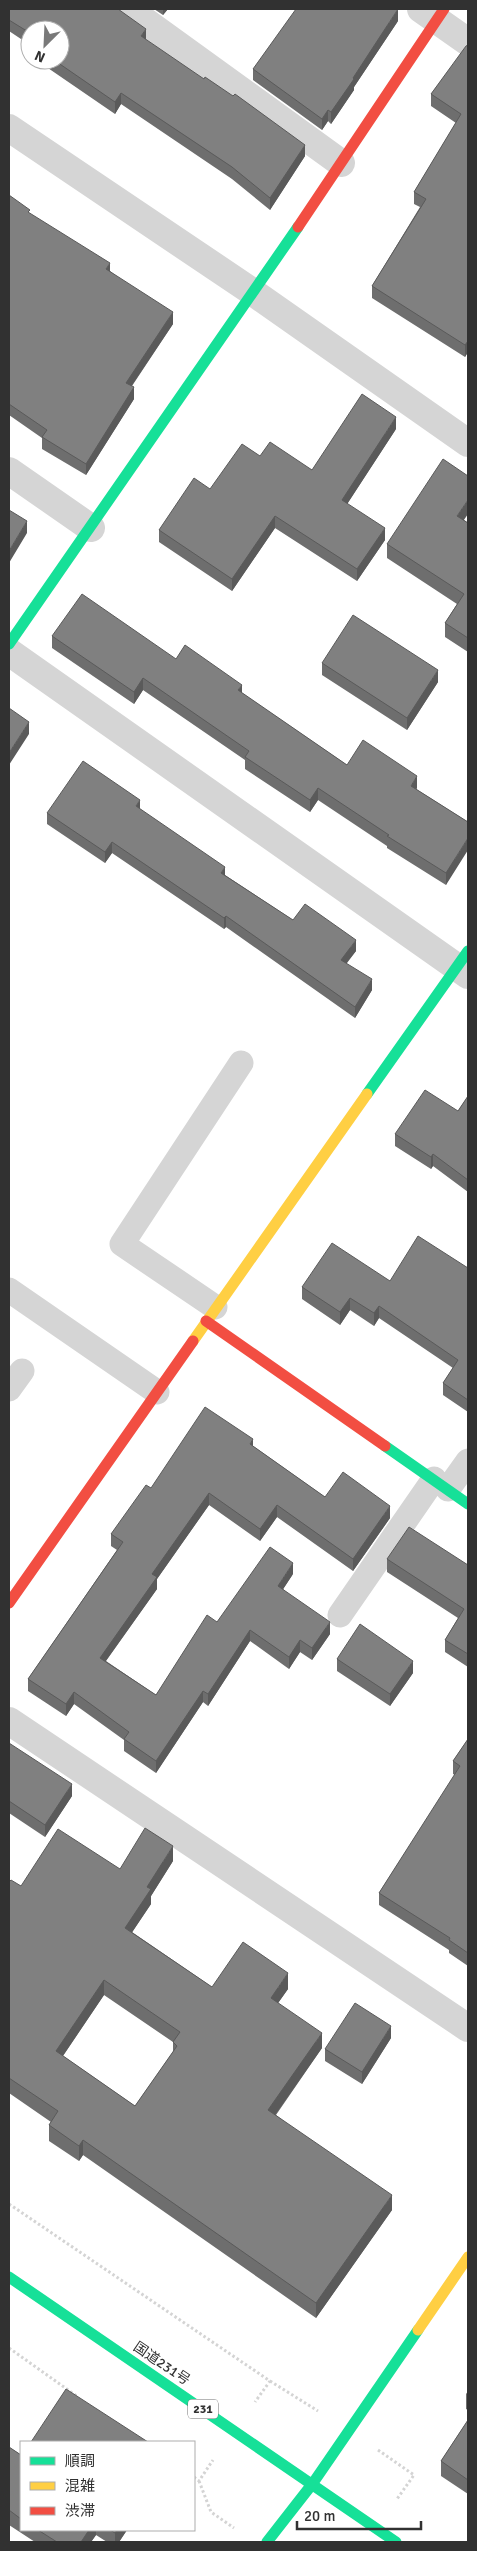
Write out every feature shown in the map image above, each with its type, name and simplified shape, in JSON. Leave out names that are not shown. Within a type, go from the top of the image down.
[{"type":"main road","points":[[9,644],[254,293],[341,163],[434,12]]},
{"type":"main road","points":[[9,1604],[210,1314],[465,964]]},
{"type":"main road","points":[[210,1314],[468,1504]]},
{"type":"main road","points":[[267,2542],[312,2483],[468,2257]]},
{"type":"main road","name":"国道231号","points":[[9,2277],[396,2542]]},
{"type":"street","points":[[128,9],[341,163]]},
{"type":"street","points":[[434,12],[468,42]]},
{"type":"street","points":[[9,128],[254,293],[468,444]]},
{"type":"street","points":[[9,471],[91,528]]},
{"type":"street","points":[[9,652],[465,964]]},
{"type":"street","points":[[9,1721],[468,2028]]},
{"type":"lane","points":[[210,1314],[122,1244],[241,1063]]},
{"type":"lane","points":[[9,1290],[156,1392]]},
{"type":"lane","points":[[340,1615],[441,1484],[468,1460]]},
{"type":"path","points":[[9,2204],[270,2381],[234,2430]]},
{"type":"path","points":[[9,2348],[80,2398]]},
{"type":"path","points":[[199,2481],[211,2512],[240,2532]]},
{"type":"building","points":[[9,9],[118,9],[146,29],[141,36],[204,79],[205,77],[233,96],[235,94],[305,145],[270,198],[232,167],[121,93],[115,102],[69,70],[70,20],[20,20],[20,27],[9,20]]},
{"type":"building","points":[[296,9],[398,9],[354,79],[331,112],[328,110],[322,119],[253,69]]},
{"type":"building","points":[[468,45],[468,341],[465,345],[372,286],[426,199],[414,192],[461,114],[431,94]]},
{"type":"building","points":[[9,195],[30,210],[28,212],[110,263],[106,269],[173,312],[126,383],[134,387],[86,464],[42,437],[47,430],[9,404]]},
{"type":"building","points":[[362,394],[396,417],[342,500],[385,528],[357,569],[275,516],[232,579],[159,530],[194,478],[210,489],[242,444],[260,456],[270,442],[312,470]]},
{"type":"building","points":[[443,459],[468,476],[468,500],[457,516],[468,523],[468,638],[445,623],[464,594],[387,544]]},
{"type":"building","points":[[9,510],[27,521],[9,551]]},
{"type":"building","points":[[82,594],[176,659],[185,645],[242,685],[238,690],[347,765],[363,740],[417,776],[411,786],[468,822],[468,838],[446,873],[387,836],[389,835],[318,788],[310,800],[245,757],[249,751],[143,678],[134,692],[52,636]]},
{"type":"building","points":[[353,615],[438,670],[407,718],[322,663]]},
{"type":"building","points":[[9,708],[29,722],[9,753]]},
{"type":"building","points":[[83,761],[140,800],[136,806],[225,867],[221,873],[293,920],[305,904],[356,940],[341,960],[372,979],[355,1007],[226,916],[224,918],[112,842],[105,852],[47,813]]},
{"type":"building","points":[[425,1090],[458,1111],[468,1096],[468,1180],[433,1154],[431,1157],[395,1134]]},
{"type":"building","points":[[418,1236],[468,1268],[468,1400],[443,1383],[458,1360],[379,1306],[374,1313],[350,1298],[340,1312],[302,1287],[332,1243],[390,1281]]},
{"type":"building","points":[[205,1407],[253,1439],[250,1444],[325,1497],[343,1472],[390,1506],[353,1559],[277,1505],[260,1529],[209,1493],[152,1574],[157,1577],[100,1658],[156,1695],[207,1615],[217,1622],[270,1547],[293,1563],[278,1586],[330,1622],[312,1648],[300,1640],[289,1657],[250,1630],[208,1694],[203,1691],[156,1761],[124,1739],[129,1732],[74,1692],[66,1704],[28,1679],[123,1542],[111,1534],[146,1485],[151,1488]]},
{"type":"building","points":[[409,1527],[468,1565],[468,1654],[445,1640],[464,1609],[387,1559]]},
{"type":"building","points":[[360,1624],[413,1661],[390,1694],[337,1659]]},
{"type":"building","points":[[468,1739],[468,1953],[449,1940],[450,1938],[379,1893],[460,1766],[453,1761]]},
{"type":"building","points":[[9,1743],[72,1784],[45,1825],[9,1801]]},
{"type":"building","points":[[145,1828],[173,1846],[147,1887],[151,1889],[125,1928],[212,1987],[243,1942],[288,1973],[271,1998],[322,2033],[268,2110],[392,2195],[316,2303],[83,2140],[79,2146],[49,2125],[58,2111],[9,2078],[9,1882],[11,1880],[21,1886],[58,1829],[120,1869]],"holes":[[[104,1980],[180,2032],[173,2042],[177,2046],[135,2106],[56,2051]]]},
{"type":"building","points":[[355,2003],[391,2026],[362,2072],[325,2049]]},
{"type":"building","points":[[66,2389],[146,2441],[32,2441]]},
{"type":"building","points":[[468,2420],[468,2480],[441,2461]]},
{"type":"building","points":[[9,2447],[20,2454],[20,2518],[9,2510]]},
{"type":"building","points":[[40,2531],[88,2531],[81,2542],[57,2542]]},
{"type":"traffic: fast","points":[[9,644],[298,227]]},
{"type":"traffic: fast","points":[[367,1094],[468,951]]},
{"type":"traffic: fast","points":[[385,1446],[468,1504]]},
{"type":"traffic: fast","points":[[9,2277],[396,2542]]},
{"type":"traffic: fast","points":[[267,2542],[313,2483],[418,2330]]},
{"type":"traffic: slow","points":[[193,1341],[367,1094]]},
{"type":"traffic: slow","points":[[418,2330],[468,2257]]},
{"type":"traffic: jam","points":[[298,227],[444,9]]},
{"type":"traffic: jam","points":[[206,1321],[385,1446]]},
{"type":"traffic: jam","points":[[9,1603],[193,1341]]}]
